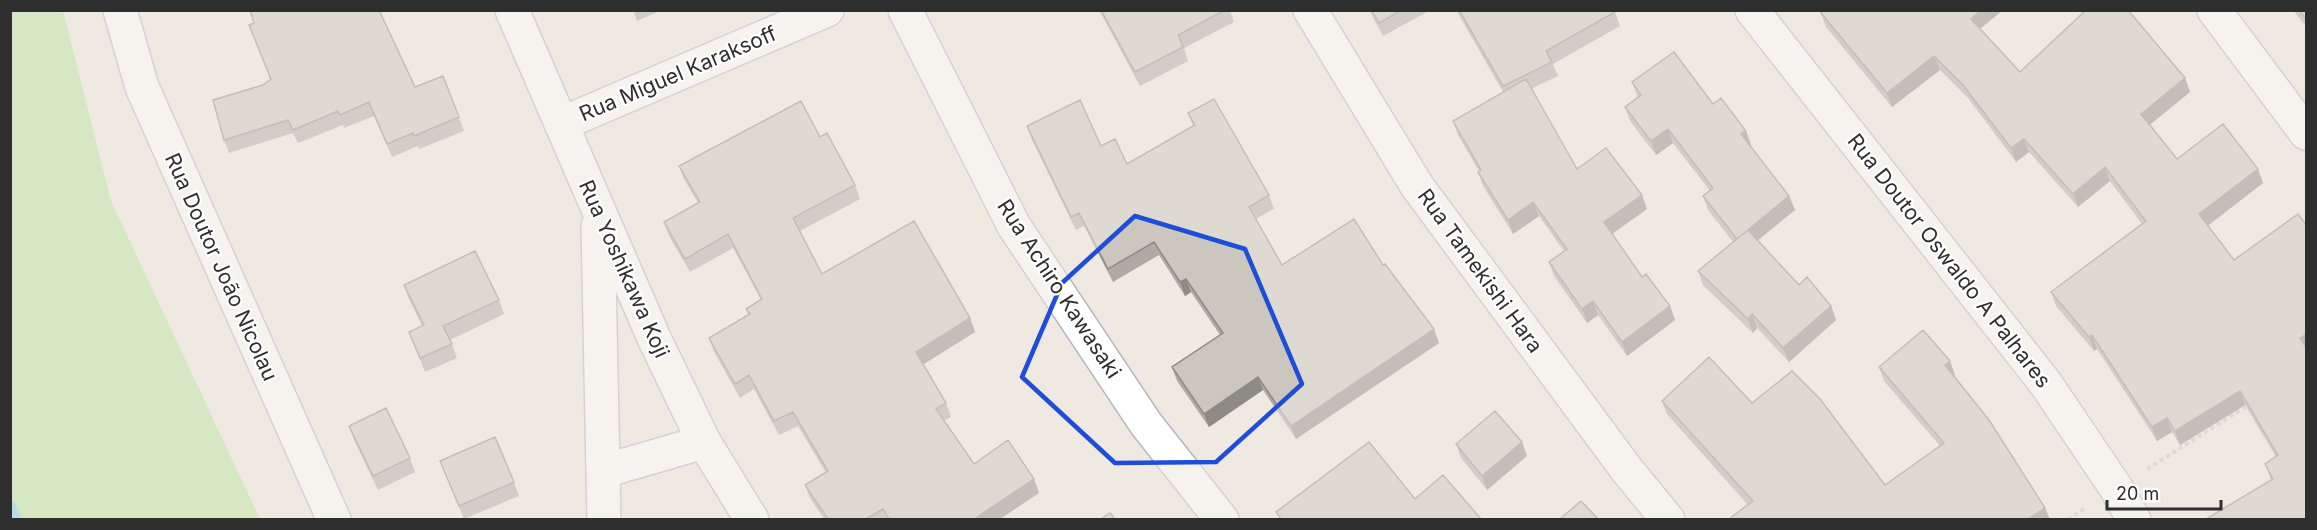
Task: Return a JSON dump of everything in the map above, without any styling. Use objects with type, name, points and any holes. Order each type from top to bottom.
[{"type":"street","name":"Rua Doutor João Nicolau","points":[[120,10],[142,87],[333,519]]},
{"type":"street","name":"Rua Yoshikawa Koji","points":[[512,10],[654,338],[704,442],[752,519]]},
{"type":"street","name":"Rua Miguel Karaksoff","points":[[561,124],[827,10]]},
{"type":"street","name":"Rua Achiro Kawasaki","points":[[905,10],[1014,226],[1146,424],[1222,519]]},
{"type":"street","name":"Rua Tamekishi Hara","points":[[1310,10],[1417,186],[1627,470],[1668,519]]},
{"type":"street","name":"Rua Doutor Oswaldo A Palhares","points":[[1752,10],[2046,384],[2116,488],[2134,519]]},
{"type":"street","points":[[2214,10],[2307,133]]},
{"type":"street","points":[[598,212],[604,519]]},
{"type":"street","points":[[604,471],[704,442]]},
{"type":"path","points":[[2116,488],[2256,400]]},
{"type":"highlighted area","points":[[1135,216],[1245,249],[1302,384],[1216,462],[1115,463],[1022,377],[1062,283]]},
{"type":"green space","points":[[10,11],[63,11],[111,201],[260,519],[11,519]]},
{"type":"building","points":[[250,10],[379,10],[415,87],[443,76],[459,117],[414,136],[413,133],[387,144],[369,102],[340,115],[338,111],[293,130],[288,120],[224,140],[213,100],[263,85],[271,79],[249,25],[254,23]]},
{"type":"building","points":[[1101,10],[1225,10],[1178,35],[1183,47],[1135,72]]},
{"type":"building","points":[[1371,10],[1402,10],[1379,23]]},
{"type":"building","points":[[1459,10],[1614,10],[1615,12],[1546,51],[1552,62],[1503,86]]},
{"type":"building","points":[[1824,10],[1981,10],[1971,19],[2020,72],[2086,10],[2128,10],[2185,78],[2141,114],[2177,159],[2223,124],[2258,169],[2199,214],[2234,260],[2298,214],[2307,226],[2307,334],[2300,338],[2307,349],[2307,519],[2206,519],[2273,479],[2265,464],[2278,455],[2240,391],[2175,431],[2167,418],[2152,427],[2092,335],[2089,337],[2051,292],[2146,221],[2105,167],[2073,194],[2024,139],[2011,148],[1963,85],[1934,56],[1887,93],[1821,13]]},
{"type":"building","points":[[2299,10],[2307,10],[2307,20]]},
{"type":"building","points":[[1674,52],[1713,104],[1721,98],[1746,131],[1741,134],[1789,196],[1737,239],[1703,196],[1713,188],[1668,129],[1651,141],[1625,107],[1641,95],[1632,82]]},
{"type":"building","points":[[1526,79],[1577,169],[1606,148],[1642,195],[1604,222],[1642,277],[1646,274],[1670,306],[1622,342],[1593,301],[1582,309],[1549,262],[1567,249],[1533,202],[1508,220],[1478,172],[1481,170],[1453,121]]},
{"type":"building","points":[[1214,99],[1269,195],[1249,207],[1282,265],[1354,219],[1383,265],[1385,264],[1434,329],[1291,426],[1258,377],[1204,414],[1172,367],[1223,333],[1186,279],[1180,282],[1154,242],[1108,269],[1079,213],[1071,217],[1027,126],[1080,100],[1101,146],[1115,139],[1127,164],[1195,125],[1188,113]]},
{"type":"building","points":[[801,101],[820,137],[827,133],[855,185],[793,218],[822,274],[914,221],[970,318],[916,352],[946,403],[936,409],[974,464],[1008,440],[1034,479],[974,519],[889,519],[883,509],[866,519],[828,519],[805,485],[828,471],[793,412],[774,421],[749,375],[735,384],[709,338],[750,314],[746,309],[762,299],[728,234],[685,259],[664,222],[700,202],[679,166]]},
{"type":"building","points":[[1748,230],[1799,285],[1807,277],[1831,306],[1783,348],[1752,314],[1748,319],[1698,271]]},
{"type":"building","points":[[475,251],[499,300],[443,326],[452,344],[420,358],[409,332],[424,325],[404,285]]},
{"type":"building","points":[[1923,330],[1950,361],[1945,365],[1989,420],[2045,508],[2028,519],[1731,519],[1753,501],[1662,401],[1709,357],[1752,403],[1792,371],[1820,399],[1885,485],[1944,443],[1879,367]]},
{"type":"building","points":[[386,408],[410,458],[373,476],[349,426]]},
{"type":"building","points":[[1495,411],[1522,442],[1482,476],[1456,444]]},
{"type":"building","points":[[495,437],[514,482],[459,506],[440,461]]},
{"type":"building","points":[[1369,442],[1415,499],[1443,475],[1481,519],[1281,519],[1276,512]]},
{"type":"building","points":[[1581,501],[1598,519],[1560,519]]},
{"type":"building","points":[[1110,513],[1115,519],[1101,519]]},
{"type":"waterway","points":[[10,506],[16,520]]}]
